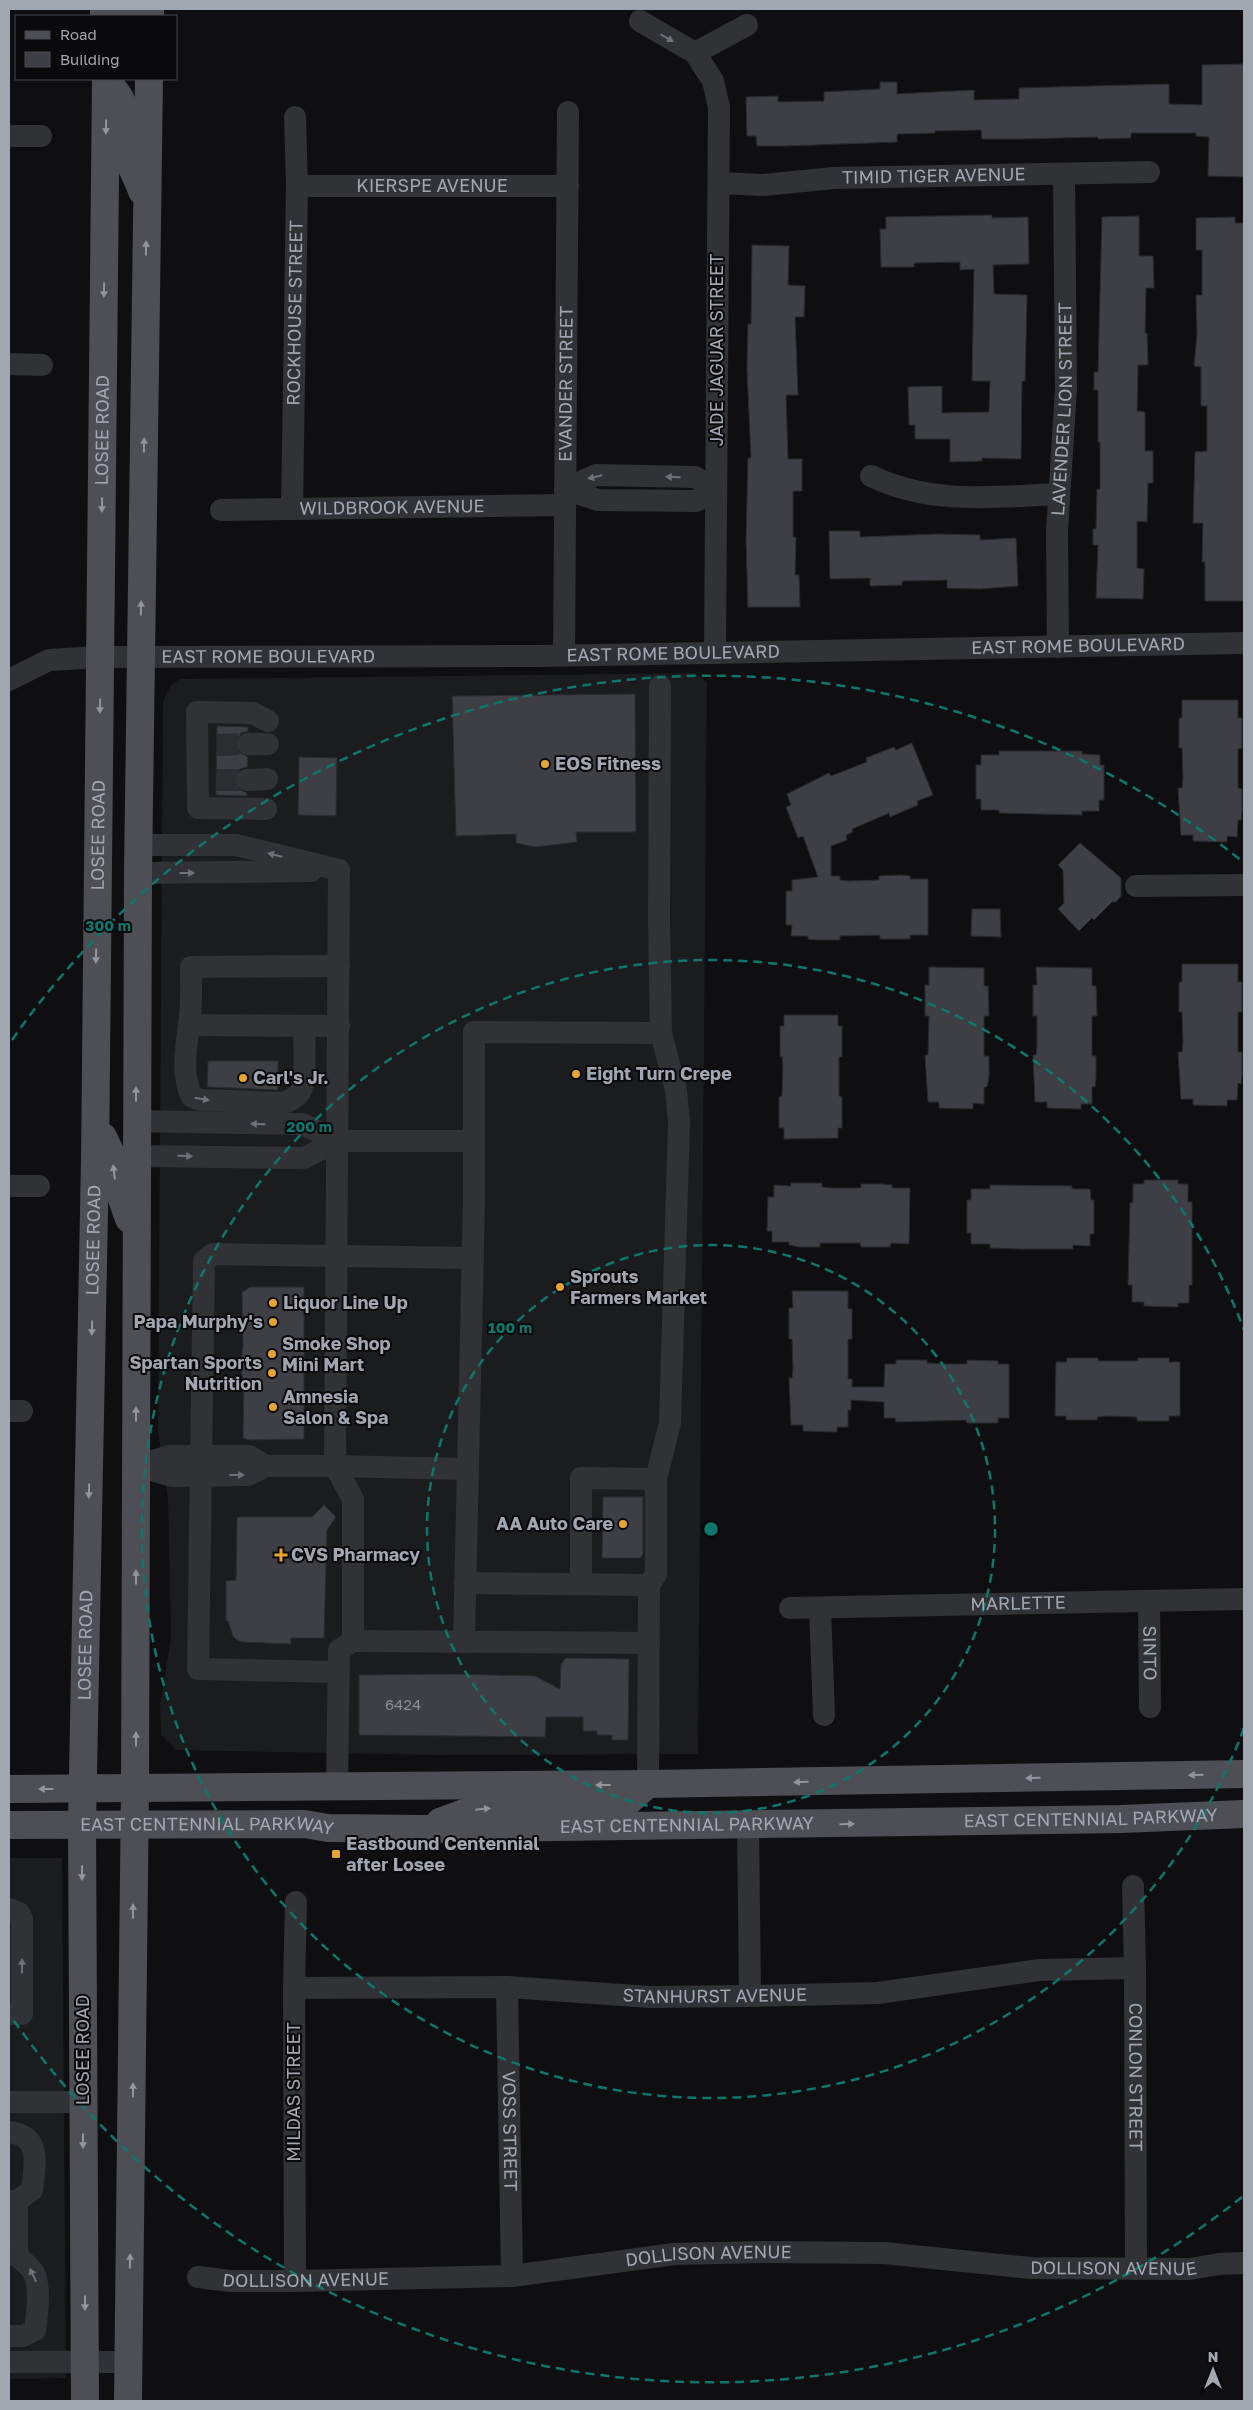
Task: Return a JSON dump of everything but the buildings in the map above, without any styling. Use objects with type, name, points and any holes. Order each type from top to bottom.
[{"type":"main road","points":[[106,80],[121,96],[124,106],[127,154],[147,201]]},
{"type":"main road","name":"LOSEE ROAD","points":[[85,2401],[82,1824],[95,1121],[106,80]]},
{"type":"main road","points":[[128,2401],[133,2092],[133,1824],[135,1788],[137,1466],[135,1235],[138,873],[149,80]]},
{"type":"main road","points":[[95,1024],[110,1087],[111,1116],[136,1156]]},
{"type":"main road","points":[[95,1121],[112,1156],[114,1179],[135,1235]]},
{"type":"main road","name":"EAST CENTENNIAL PARKWAY","points":[[9,1789],[648,1784],[1244,1774]]},
{"type":"main road","points":[[420,1830],[478,1808],[624,1805],[648,1784]]},
{"type":"main road","name":"EAST CENTENNIAL PARKWAY","points":[[9,1825],[304,1824],[328,1828],[420,1830],[1121,1819],[1244,1814]]},
{"type":"street","points":[[640,21],[695,54],[747,25]]},
{"type":"street","name":"JADE JAGUAR STREET","points":[[695,54],[714,81],[719,107],[715,652]]},
{"type":"street","name":"EVANDER STREET","points":[[564,655],[563,580],[568,112]]},
{"type":"street","name":"ROCKHOUSE STREET","points":[[292,509],[297,186],[295,117]]},
{"type":"street","points":[[9,136],[41,136]]},
{"type":"street","name":"TIMID TIGER AVENUE","points":[[719,183],[763,185],[834,178],[1150,172]]},
{"type":"street","name":"LAVENDER LION STREET","points":[[1058,646],[1058,494],[1066,388],[1064,174]]},
{"type":"street","name":"KIERSPE AVENUE","points":[[297,186],[568,186]]},
{"type":"street","points":[[9,364],[42,364]]},
{"type":"street","name":"WILDBROOK AVENUE","points":[[565,497],[596,475],[695,478],[716,491]]},
{"type":"street","points":[[627,476],[627,500]]},
{"type":"street","points":[[871,476],[894,488],[931,496],[975,497],[1058,494]]},
{"type":"street","name":"WILDBROOK AVENUE","points":[[221,510],[292,509],[565,497],[598,500],[696,501],[716,491]]},
{"type":"street","name":"EAST ROME BOULEVARD","points":[[9,680],[49,660],[100,657],[364,658],[1244,643]]},
{"type":"street","points":[[648,1784],[649,1585],[656,1574],[656,1479],[670,1423],[679,1122],[676,1090],[661,1033],[658,921],[660,686]]},
{"type":"street","points":[[266,809],[198,808],[207,780],[207,745],[196,712],[254,713],[268,721]]},
{"type":"street","points":[[139,845],[236,845],[339,870]]},
{"type":"street","points":[[138,873],[339,870]]},
{"type":"street","points":[[339,870],[335,1466],[353,1499],[353,1642]]},
{"type":"street","points":[[1136,886],[1244,885]]},
{"type":"street","points":[[304,1026],[301,1091],[293,1100],[284,1103],[201,1100],[192,1097],[188,1088],[185,1044],[189,1025],[191,967],[339,966]]},
{"type":"street","points":[[189,1025],[338,1026]]},
{"type":"street","points":[[464,1642],[473,1258],[474,1032],[661,1033]]},
{"type":"street","points":[[136,1121],[302,1124],[338,1141],[474,1141]]},
{"type":"street","points":[[136,1156],[304,1158],[338,1141]]},
{"type":"street","points":[[9,1186],[39,1186]]},
{"type":"street","points":[[338,1672],[198,1669],[204,1261],[213,1254],[473,1258]]},
{"type":"street","points":[[137,1466],[172,1476],[202,1465],[249,1456],[266,1466],[467,1469]]},
{"type":"street","points":[[581,1584],[581,1478],[656,1479]]},
{"type":"street","points":[[466,1583],[649,1585]]},
{"type":"street","name":"MARLETTE","points":[[790,1608],[1244,1599]]},
{"type":"street","name":"SINTO","points":[[1149,1601],[1150,1707]]},
{"type":"street","points":[[820,1608],[824,1715]]},
{"type":"street","points":[[337,1786],[339,1650],[353,1642],[649,1643]]},
{"type":"street","points":[[748,1825],[750,1996]]},
{"type":"street","name":"CONLON STREET","points":[[1133,1886],[1136,2269]]},
{"type":"street","name":"MILDAS STREET","points":[[295,2281],[294,1988],[296,1902]]},
{"type":"street","points":[[9,1909],[19,1913],[22,1919],[15,2014]]},
{"type":"street","name":"STANHURST AVENUE","points":[[294,1988],[507,1987],[650,1997],[878,1993],[1039,1970],[1135,1968]]},
{"type":"street","name":"VOSS STREET","points":[[507,1987],[512,2276]]},
{"type":"street","points":[[9,2102],[83,2102]]},
{"type":"street","points":[[9,2132],[21,2134],[30,2139],[33,2144],[34,2172],[32,2190],[13,2201],[13,2255],[34,2273],[37,2286],[35,2330],[23,2336],[9,2336]]},
{"type":"street","name":"DOLLISON AVENUE","points":[[198,2277],[230,2280],[295,2281],[512,2276],[674,2254],[765,2252],[884,2253],[1030,2268],[1190,2269],[1219,2264],[1244,2263]]},
{"type":"street","points":[[9,2362],[128,2362]]},
{"type":"shaded area","points":[[695,673],[707,682],[698,1754],[433,1755],[176,1750],[161,1735],[160,1705],[171,1638],[168,1498],[158,1431],[163,702],[171,685],[180,679]]},
{"type":"shaded area","points":[[9,1858],[62,1858],[66,2378],[9,2379]]},
{"type":"tunnel","points":[[217,745],[248,744]]},
{"type":"tunnel","points":[[217,780],[247,780]]},
{"type":"place","name":"EOS Fitness","points":[[545,764]]},
{"type":"place","name":"Eight Turn Crepe","points":[[576,1074]]},
{"type":"place","name":"Carl's Jr.","points":[[243,1078]]},
{"type":"place","name":"Sprouts Farmers Market","points":[[560,1287]]},
{"type":"place","name":"Liquor Line Up","points":[[273,1303]]},
{"type":"place","name":"Papa Murphy's","points":[[273,1322]]},
{"type":"place","name":"Smoke Shop Mini Mart","points":[[272,1354]]},
{"type":"place","name":"Spartan Sports Nutrition","points":[[272,1373]]},
{"type":"place","name":"Amnesia Salon & Spa","points":[[273,1407]]},
{"type":"place","name":"AA Auto Care","points":[[623,1524]]},
{"type":"place","name":"CVS Pharmacy","points":[[281,1555]]},
{"type":"place","name":"Eastbound Centennial after Losee","points":[[336,1854]]}]
